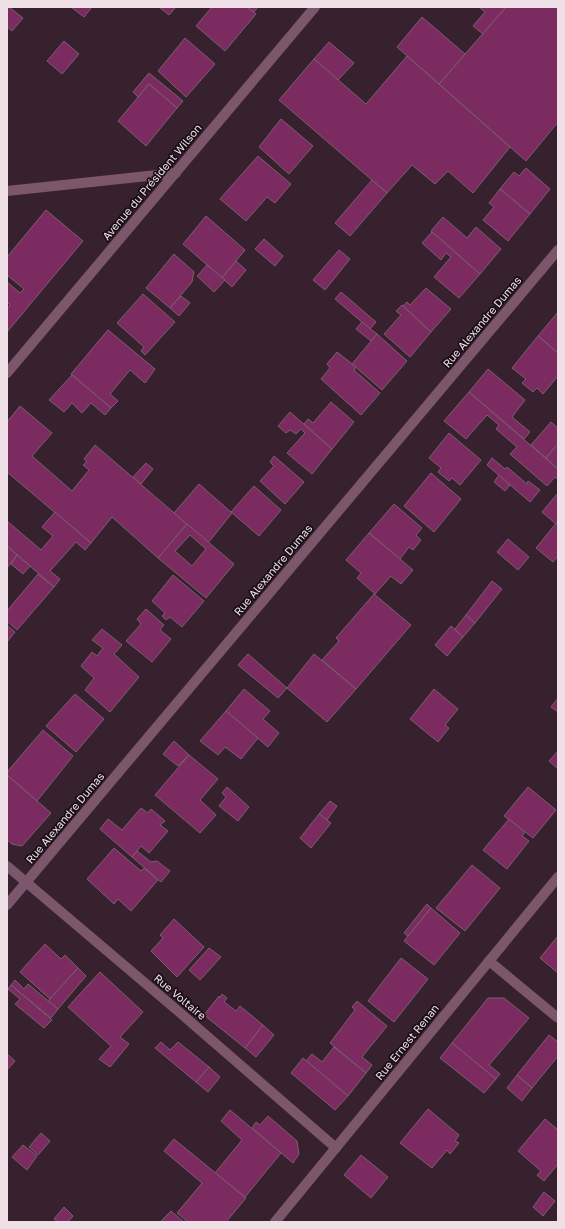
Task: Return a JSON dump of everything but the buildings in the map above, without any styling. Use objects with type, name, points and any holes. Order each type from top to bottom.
[{"type":"street","name":"Avenue du Président Wilson","points":[[7,373],[316,7]]},
{"type":"street","points":[[7,190],[176,173]]},
{"type":"street","name":"Rue Alexandre Dumas","points":[[7,905],[558,250]]},
{"type":"street","name":"Rue Voltaire","points":[[7,866],[336,1148]]},
{"type":"street","name":"Rue Ernest Renan","points":[[275,1222],[558,877]]},
{"type":"street","points":[[489,961],[558,1018]]}]
